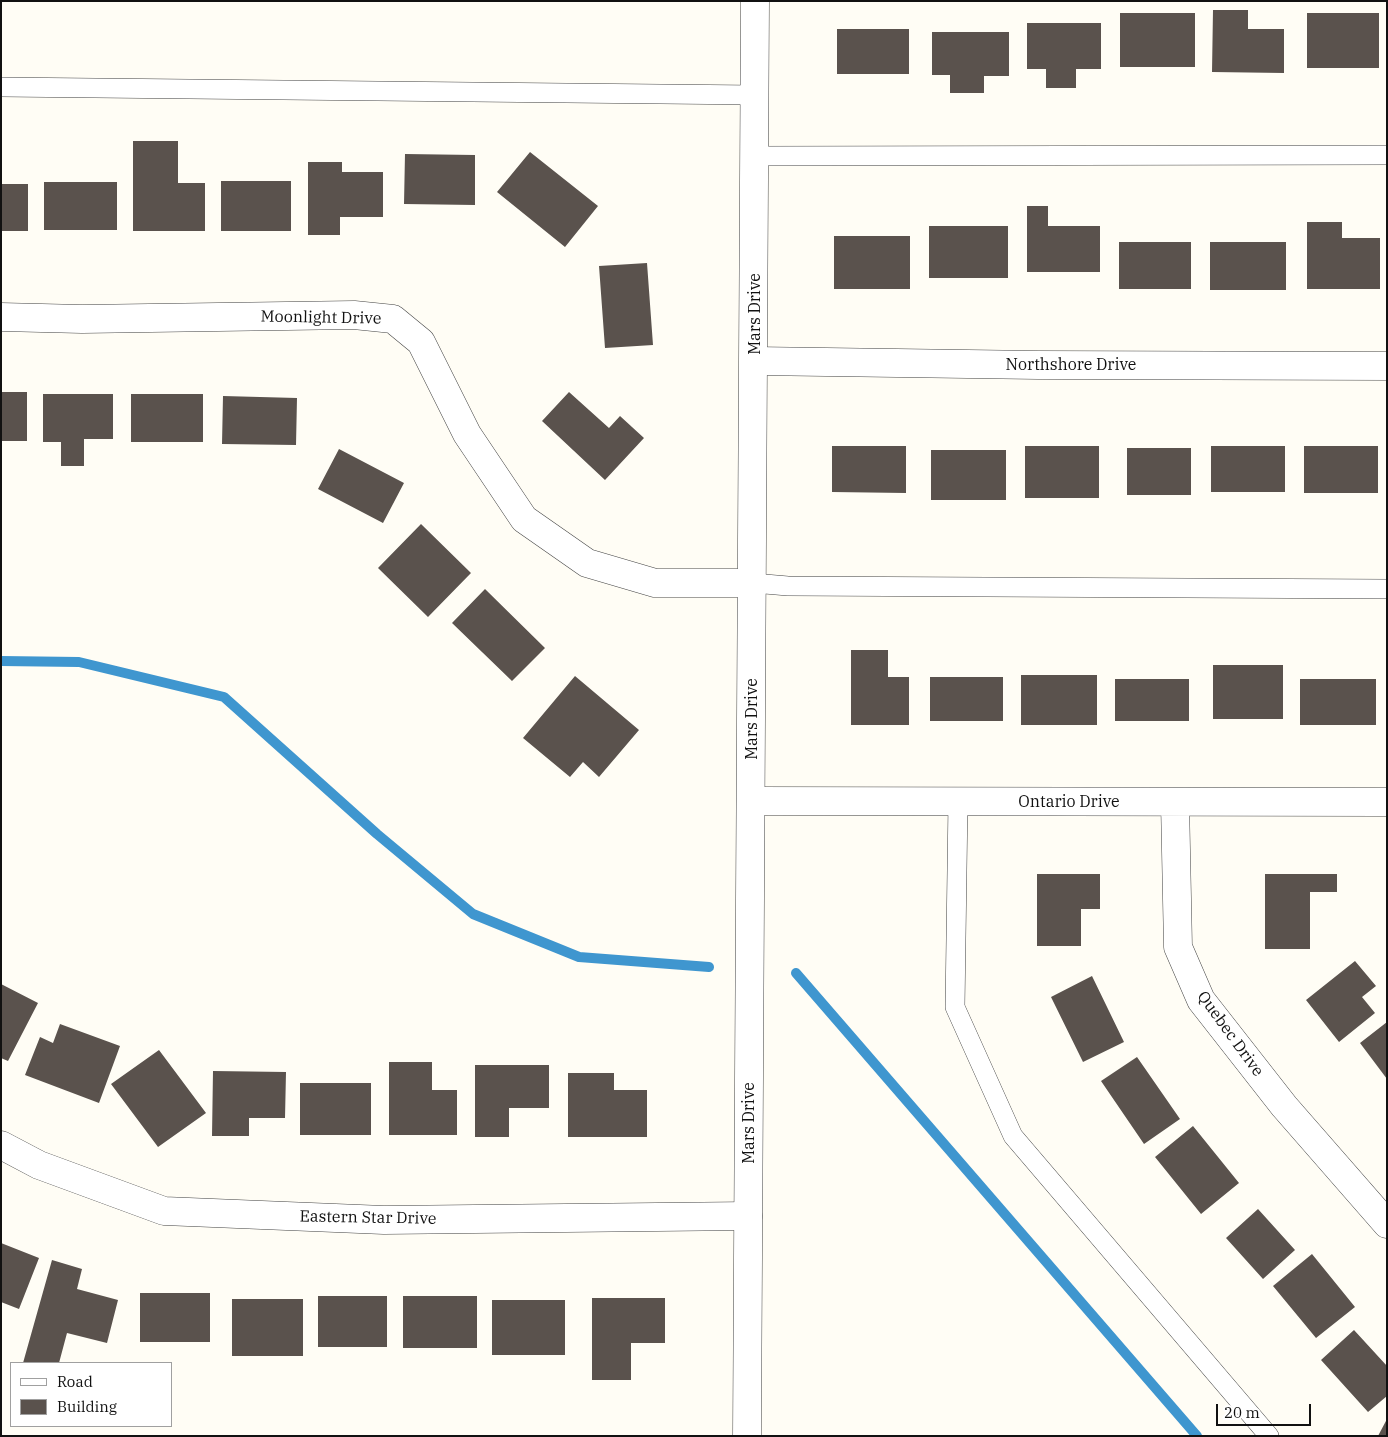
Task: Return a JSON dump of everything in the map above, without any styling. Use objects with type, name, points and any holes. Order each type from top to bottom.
[{"type":"street","name":"Mars Drive","points":[[747,1436],[755,361],[755,1]]},
{"type":"street","name":"Moonlight Drive","points":[[1,317],[82,319],[354,315],[393,319],[421,342],[466,434],[524,520],[587,563],[656,583],[753,583]]},
{"type":"street","name":"Northshore Drive","points":[[755,361],[1038,365],[1387,366]]},
{"type":"street","name":"Ontario Drive","points":[[752,801],[1387,802]]},
{"type":"street","name":"Quebec Drive","points":[[1175,802],[1178,947],[1201,1000],[1284,1106],[1387,1224]]},
{"type":"street","name":"Eastern Star Drive","points":[[1,1145],[39,1166],[164,1211],[384,1220],[748,1216]]},
{"type":"lane","points":[[1,87],[755,95]]},
{"type":"lane","points":[[755,156],[1387,155]]},
{"type":"lane","points":[[753,583],[798,586],[1387,589]]},
{"type":"lane","points":[[958,802],[955,1007],[1013,1136],[1269,1436]]},
{"type":"building","points":[[1213,10],[1248,10],[1248,29],[1284,29],[1284,73],[1212,72]]},
{"type":"building","points":[[1120,13],[1195,13],[1195,67],[1120,67]]},
{"type":"building","points":[[1307,13],[1379,13],[1379,68],[1307,68]]},
{"type":"building","points":[[1027,23],[1101,23],[1101,69],[1076,69],[1076,88],[1046,88],[1046,69],[1027,69]]},
{"type":"building","points":[[837,29],[909,29],[909,74],[837,74]]},
{"type":"building","points":[[932,32],[1009,32],[1009,76],[984,76],[984,93],[950,93],[950,75],[932,75]]},
{"type":"building","points":[[133,141],[178,141],[178,183],[205,183],[205,231],[133,231]]},
{"type":"building","points":[[530,152],[598,206],[565,247],[497,192]]},
{"type":"building","points":[[405,154],[475,155],[475,205],[404,204]]},
{"type":"building","points":[[308,162],[342,162],[342,172],[383,172],[383,217],[340,217],[340,235],[308,235]]},
{"type":"building","points":[[221,181],[291,181],[291,231],[221,231]]},
{"type":"building","points":[[44,182],[117,182],[117,230],[44,230]]},
{"type":"building","points":[[1,184],[28,184],[28,231],[1,231]]},
{"type":"building","points":[[1027,206],[1048,206],[1048,226],[1100,226],[1100,272],[1027,272]]},
{"type":"building","points":[[1307,222],[1342,222],[1342,238],[1380,238],[1380,289],[1307,289]]},
{"type":"building","points":[[929,226],[1008,226],[1008,278],[929,278]]},
{"type":"building","points":[[834,236],[910,236],[910,289],[834,289]]},
{"type":"building","points":[[1119,242],[1191,242],[1191,289],[1119,289]]},
{"type":"building","points":[[1210,242],[1286,242],[1286,290],[1210,290]]},
{"type":"building","points":[[647,263],[653,345],[605,348],[599,266]]},
{"type":"building","points":[[1,392],[27,392],[27,441],[1,441]]},
{"type":"building","points":[[569,392],[609,428],[620,416],[644,438],[605,480],[542,421]]},
{"type":"building","points":[[43,394],[113,394],[113,439],[84,439],[84,466],[61,466],[61,442],[43,442]]},
{"type":"building","points":[[131,394],[203,394],[203,442],[131,442]]},
{"type":"building","points":[[223,396],[297,398],[296,445],[222,444]]},
{"type":"building","points":[[832,446],[906,446],[906,493],[832,492]]},
{"type":"building","points":[[1025,446],[1099,446],[1099,498],[1025,498]]},
{"type":"building","points":[[1211,446],[1285,446],[1285,492],[1211,492]]},
{"type":"building","points":[[1304,446],[1378,446],[1378,493],[1304,493]]},
{"type":"building","points":[[1127,448],[1191,448],[1191,495],[1127,495]]},
{"type":"building","points":[[339,449],[404,483],[383,523],[318,489]]},
{"type":"building","points":[[931,450],[1006,450],[1006,500],[931,500]]},
{"type":"building","points":[[421,524],[471,573],[428,617],[378,568]]},
{"type":"building","points":[[485,589],[545,648],[512,681],[452,623]]},
{"type":"building","points":[[851,650],[888,650],[888,677],[909,677],[909,725],[851,725]]},
{"type":"building","points":[[1213,665],[1283,665],[1283,719],[1213,719]]},
{"type":"building","points":[[1021,675],[1097,675],[1097,725],[1021,725]]},
{"type":"building","points":[[575,676],[639,730],[599,777],[583,762],[570,777],[523,738]]},
{"type":"building","points":[[930,677],[1003,677],[1003,721],[930,721]]},
{"type":"building","points":[[1115,679],[1189,679],[1189,721],[1115,721]]},
{"type":"building","points":[[1300,679],[1376,679],[1376,725],[1300,725]]},
{"type":"building","points":[[1037,874],[1100,874],[1100,909],[1081,909],[1081,946],[1037,946]]},
{"type":"building","points":[[1265,874],[1337,874],[1337,892],[1310,892],[1310,949],[1265,949]]},
{"type":"building","points":[[1355,961],[1376,986],[1362,997],[1375,1013],[1339,1042],[1306,1000]]},
{"type":"building","points":[[1092,976],[1124,1042],[1083,1062],[1051,997]]},
{"type":"building","points":[[1,984],[38,1003],[8,1061],[1,1058]]},
{"type":"building","points":[[1387,1022],[1387,1079],[1360,1043]]},
{"type":"building","points":[[60,1024],[120,1046],[99,1103],[25,1075],[40,1037],[53,1043]]},
{"type":"building","points":[[159,1050],[206,1113],[158,1147],[111,1084]]},
{"type":"building","points":[[1137,1057],[1180,1119],[1144,1144],[1101,1081]]},
{"type":"building","points":[[389,1062],[432,1062],[432,1090],[457,1090],[457,1135],[389,1135]]},
{"type":"building","points":[[475,1065],[549,1065],[549,1108],[509,1108],[509,1137],[475,1137]]},
{"type":"building","points":[[213,1071],[286,1072],[285,1118],[249,1118],[249,1136],[212,1136]]},
{"type":"building","points":[[568,1073],[614,1073],[614,1090],[647,1090],[647,1137],[568,1137]]},
{"type":"building","points":[[300,1083],[371,1083],[371,1135],[300,1135]]},
{"type":"building","points":[[1193,1126],[1239,1183],[1201,1214],[1155,1157]]},
{"type":"building","points":[[1258,1209],[1295,1250],[1263,1279],[1226,1238]]},
{"type":"building","points":[[1,1243],[39,1258],[19,1309],[1,1302]]},
{"type":"building","points":[[1312,1254],[1355,1307],[1316,1338],[1273,1286]]},
{"type":"building","points":[[52,1260],[82,1269],[77,1289],[118,1300],[107,1343],[67,1333],[59,1362],[23,1362]]},
{"type":"building","points":[[140,1293],[210,1293],[210,1342],[140,1342]]},
{"type":"building","points":[[318,1296],[387,1296],[387,1347],[318,1347]]},
{"type":"building","points":[[403,1296],[477,1296],[477,1348],[403,1348]]},
{"type":"building","points":[[592,1298],[665,1298],[665,1343],[631,1343],[631,1380],[592,1380]]},
{"type":"building","points":[[232,1299],[303,1299],[303,1356],[232,1356]]},
{"type":"building","points":[[492,1300],[565,1300],[565,1355],[492,1355]]},
{"type":"building","points":[[1354,1330],[1387,1366],[1387,1396],[1368,1412],[1321,1360]]},
{"type":"building","points":[[1387,1419],[1387,1436],[1378,1436]]},
{"type":"waterway","points":[[1,661],[79,662],[224,697],[377,834],[473,914],[579,957],[709,967]]},
{"type":"waterway","points":[[796,973],[1197,1436]]}]
